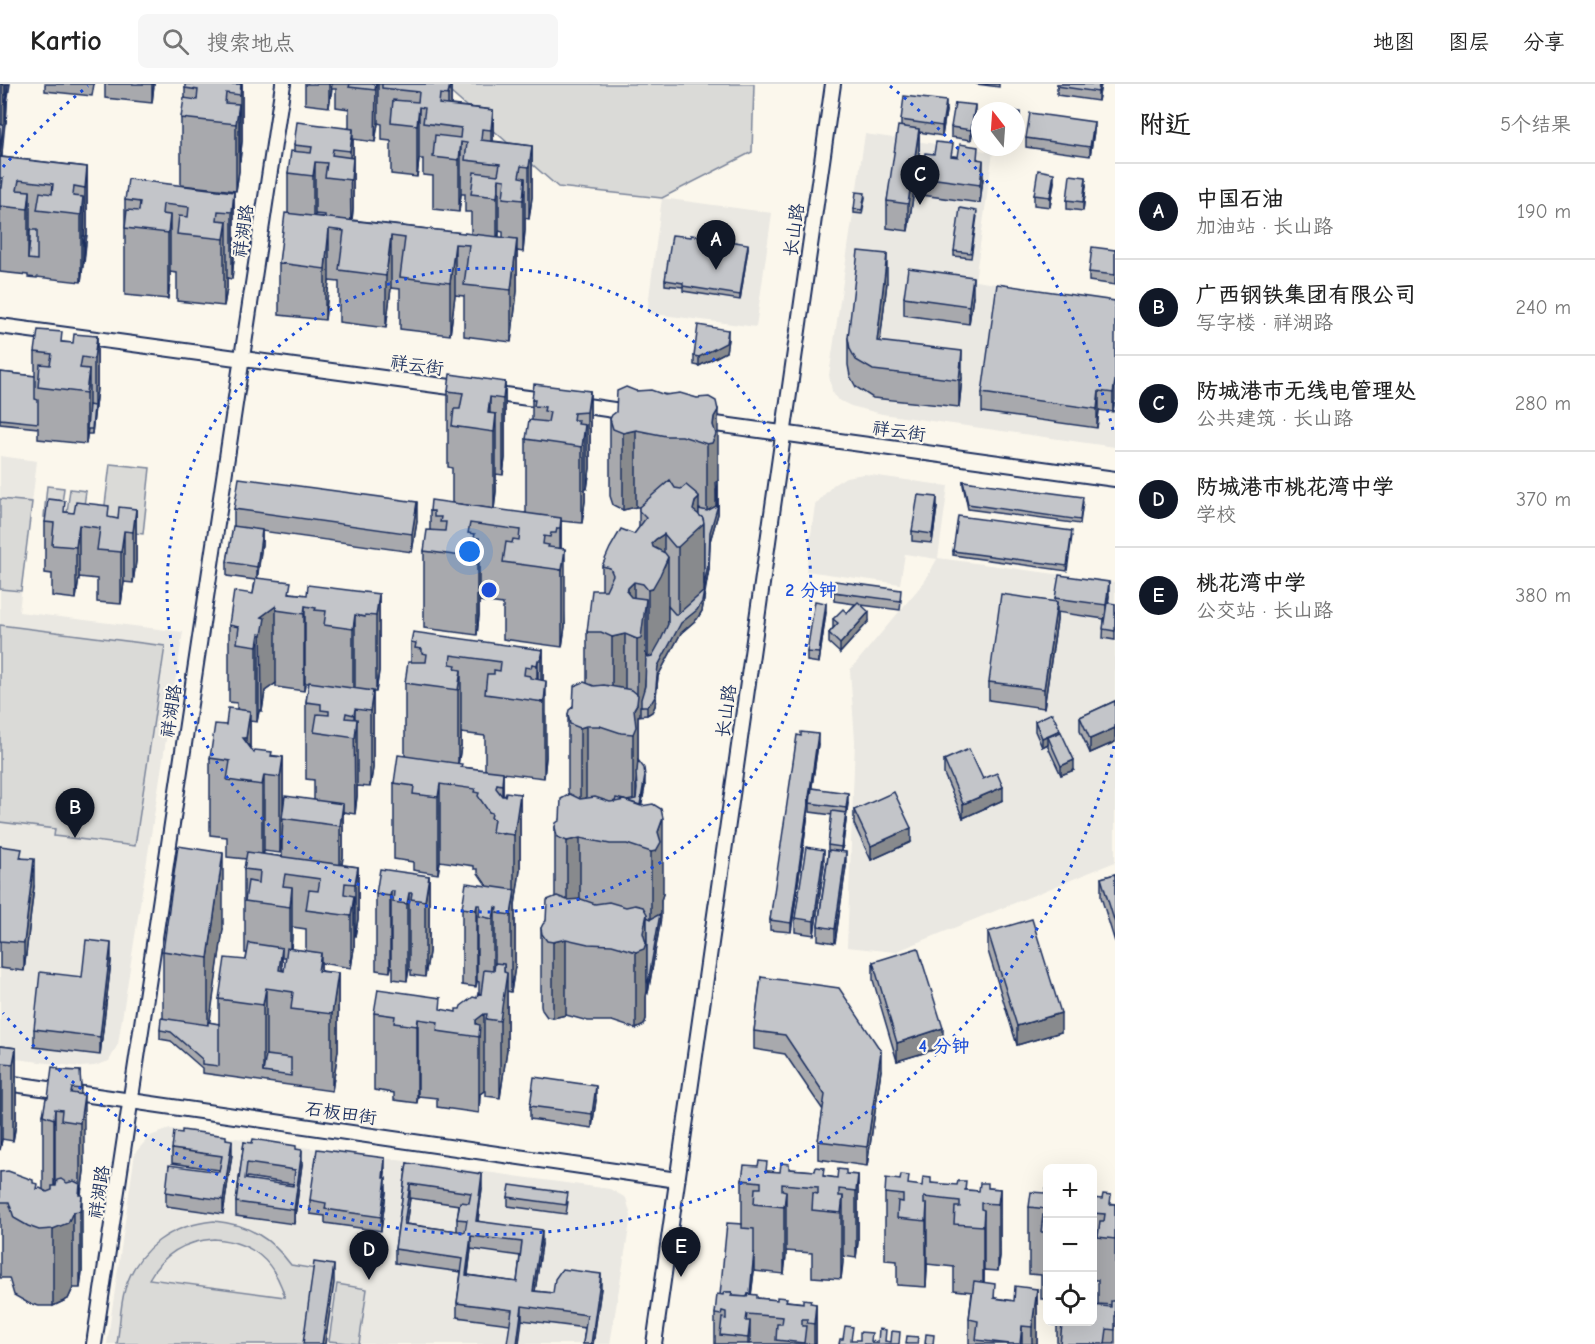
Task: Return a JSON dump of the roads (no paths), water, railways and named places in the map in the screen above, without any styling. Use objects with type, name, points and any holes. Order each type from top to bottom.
[{"type":"street","name":"祥湖路","points":[[94,1344],[283,84]]},
{"type":"street","name":"长山路","points":[[654,1344],[833,84]]},
{"type":"street","name":"祥云街","points":[[0,326],[650,415]]},
{"type":"street","name":"祥云街","points":[[683,420],[1115,479]]},
{"type":"street","name":"石板田街","points":[[0,1082],[677,1180]]},
{"type":"place","name":"防城港市无线电管理处","points":[[920,205]]},
{"type":"place","name":"中国石油","points":[[716,270]]},
{"type":"place","name":"广西钢铁集团有限公司","points":[[75,838]]},
{"type":"place","name":"桃花湾中学","points":[[681,1277]]},
{"type":"place","name":"防城港市桃花湾中学","points":[[369,1280]]}]
